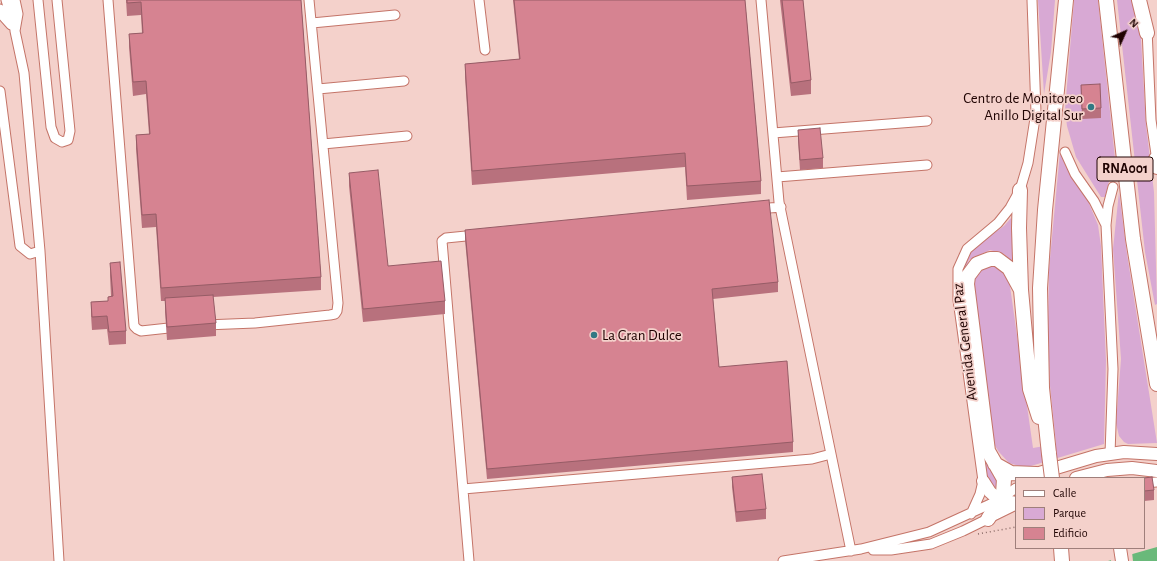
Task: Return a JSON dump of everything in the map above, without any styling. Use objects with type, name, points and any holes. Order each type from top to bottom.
[{"type":"highway","points":[[1052,477],[1042,388],[1040,288],[1045,218],[1066,0]]},
{"type":"highway","name":"RNA001","points":[[1106,0],[1133,239],[1157,384]]},
{"type":"highway","points":[[1139,0],[1147,33]]},
{"type":"highway","points":[[1020,190],[1018,228],[1021,290],[1030,389],[1048,449]]},
{"type":"highway","points":[[988,519],[999,500],[1004,486],[1004,479],[988,451],[967,284],[968,276],[977,264],[990,259],[997,259],[1009,268],[1021,290]]},
{"type":"highway","points":[[995,464],[1011,473],[1033,476]]},
{"type":"highway","points":[[1061,549],[1062,561]]},
{"type":"main road","points":[[1033,476],[1077,460],[1111,453],[1157,454]]},
{"type":"main road","points":[[1107,474],[1107,460],[1111,453]]},
{"type":"main road","points":[[1084,477],[1120,473],[1145,468],[1157,471]]},
{"type":"main road","points":[[983,481],[990,492],[999,500],[1015,504]]},
{"type":"main road","points":[[1120,549],[1122,561]]},
{"type":"street","points":[[6,0],[15,31],[24,73],[40,251],[59,561]]},
{"type":"street","points":[[15,0],[18,14],[15,31]]},
{"type":"street","points":[[38,0],[51,127],[55,138],[62,142],[68,140],[70,131],[57,0]]},
{"type":"street","points":[[108,0],[134,326],[142,331],[231,322],[255,323],[335,314],[338,304],[309,0]]},
{"type":"street","points":[[479,0],[485,50]]},
{"type":"street","points":[[761,0],[781,207],[851,551]]},
{"type":"street","name":"Avenida General Paz","points":[[971,514],[980,494],[983,481],[958,300],[958,269],[967,250],[1005,216],[1020,190],[1032,143],[1036,112],[1032,0]]},
{"type":"street","points":[[1145,0],[1151,120],[1157,162]]},
{"type":"street","points":[[0,9],[2,15],[15,31]]},
{"type":"street","points":[[312,23],[395,15]]},
{"type":"street","points":[[318,89],[404,81]]},
{"type":"street","points":[[0,91],[20,246],[30,254],[40,251]]},
{"type":"street","points":[[773,133],[927,121]]},
{"type":"street","points":[[323,144],[408,136]]},
{"type":"street","points":[[1065,152],[1075,174],[1094,201],[1106,225]]},
{"type":"street","points":[[777,177],[927,165]]},
{"type":"street","points":[[1111,453],[1113,369],[1106,225],[1108,206],[1113,187]]},
{"type":"street","points":[[749,210],[781,207]]},
{"type":"street","points":[[469,561],[442,242],[446,238],[486,234]]},
{"type":"street","points":[[463,489],[812,458],[831,454]]},
{"type":"street","points":[[1145,483],[1157,482]]},
{"type":"street","points":[[861,550],[929,532],[999,500],[1015,489]]},
{"type":"street","points":[[783,561],[851,551],[914,548],[931,544],[988,519],[1015,505]]},
{"type":"path","points":[[972,526],[977,534],[1015,527]]},
{"type":"green space","points":[[1038,0],[1055,0],[1051,52],[1044,94]]},
{"type":"green space","points":[[1074,0],[1098,0],[1115,158],[1105,197],[1101,197],[1076,157],[1067,126],[1065,110]]},
{"type":"green space","points":[[1117,0],[1134,0],[1141,39],[1146,125],[1154,192],[1157,304],[1155,305],[1145,252]]},
{"type":"green space","points":[[1060,152],[1067,168],[1086,196],[1098,225],[1101,246],[1106,361],[1104,444],[1031,466],[1019,466],[1009,463],[992,441],[973,300],[974,280],[979,270],[988,264],[996,266],[1004,271],[1009,279],[1033,448],[1056,444],[1050,386],[1048,332],[1049,269]]},
{"type":"green space","points":[[1119,192],[1127,254],[1157,443],[1128,444],[1119,436],[1116,423],[1121,359],[1113,249]]},
{"type":"green space","points":[[1011,218],[1014,263],[1004,254],[990,250],[969,260],[963,275],[999,487],[994,487],[988,479],[984,463],[962,273],[966,259],[975,246],[1004,226]]},
{"type":"shaded area","points":[[1157,547],[1157,561],[1108,561]]},
{"type":"pier","points":[[1132,552],[1133,561],[1111,561],[1111,558]]},
{"type":"building","points":[[127,0],[301,0],[321,277],[161,288],[156,214],[142,215],[136,135],[150,134],[146,81],[133,82],[129,34],[143,33],[141,2],[127,3]]},
{"type":"building","points":[[514,0],[745,0],[761,181],[687,186],[685,153],[472,171],[465,64],[520,59]]},
{"type":"building","points":[[782,0],[803,0],[811,80],[791,83]]},
{"type":"building","points":[[1100,84],[1101,108],[1082,109],[1081,85]]},
{"type":"building","points":[[820,128],[823,158],[800,160],[798,130]]},
{"type":"building","points":[[378,170],[388,266],[441,261],[445,301],[363,309],[349,173]]},
{"type":"building","name":"La Gran Dulce","points":[[769,200],[778,282],[712,289],[719,367],[787,361],[793,442],[487,469],[465,230]]},
{"type":"building","points":[[120,262],[126,331],[109,332],[107,316],[92,317],[91,302],[108,301],[108,297],[113,296],[110,263]]},
{"type":"building","points":[[213,295],[216,323],[167,327],[165,298]]},
{"type":"building","points":[[762,474],[766,509],[736,512],[732,477]]},
{"type":"building","points":[[1152,477],[1154,490],[1145,491],[1145,478]]},
{"type":"place","name":"Centro de Monitoreo Anillo Digital Sur","points":[[1091,107]]},
{"type":"place","name":"La Gran Dulce","points":[[594,335]]}]
